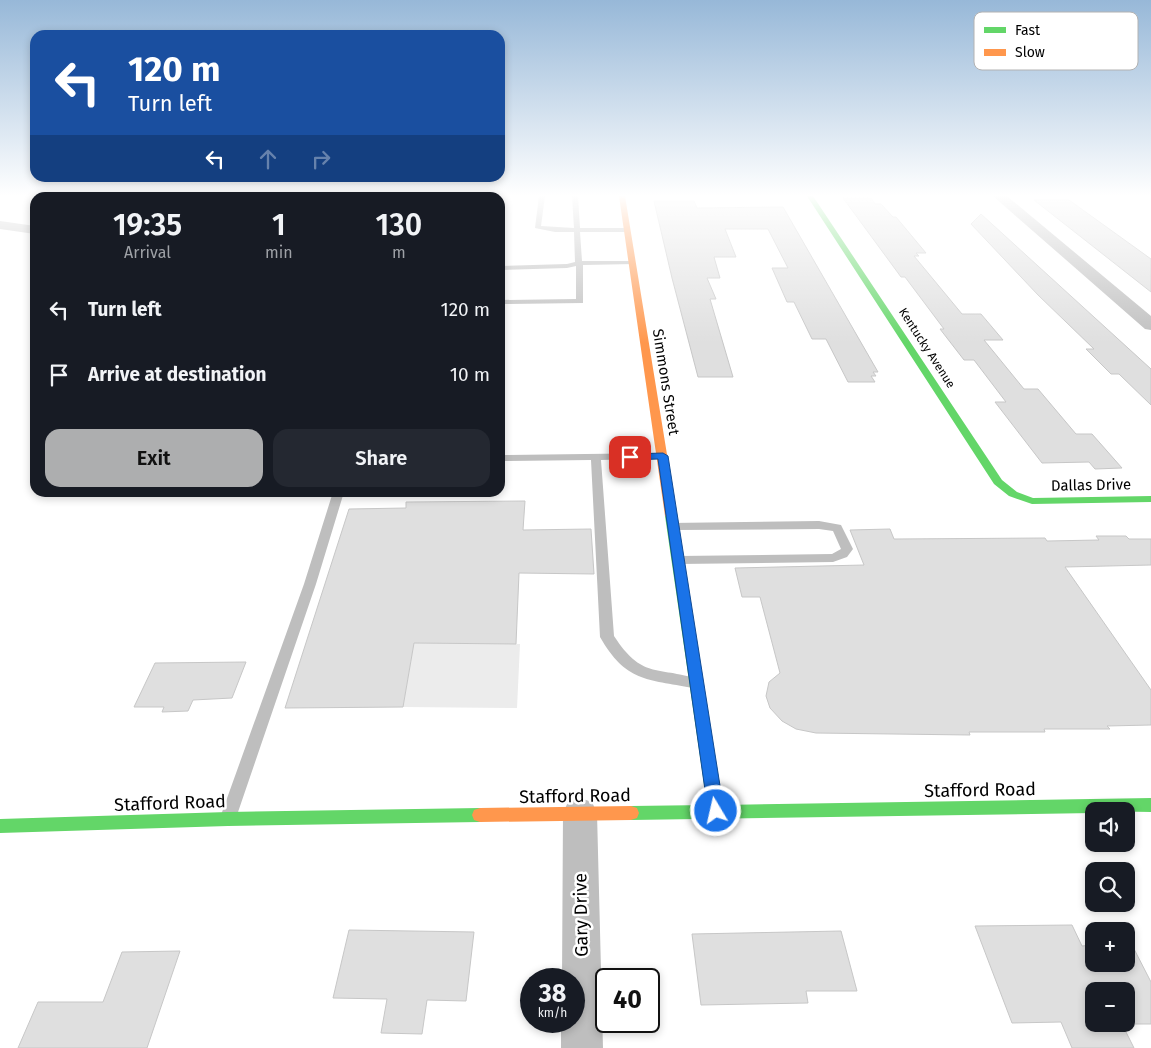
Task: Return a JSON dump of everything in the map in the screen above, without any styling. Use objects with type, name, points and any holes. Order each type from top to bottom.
[{"type":"street","name":"Simmons Street","points":[[629,245],[674,526],[716,811]]},
{"type":"street","name":"Kentucky Avenue","points":[[842,245],[998,482],[1013,494],[1032,501]]},
{"type":"street","points":[[1057,245],[1151,325]]},
{"type":"street","name":"Dallas Drive","points":[[1032,501],[1151,498]]},
{"type":"street","name":"Stafford Road","points":[[0,826],[228,819],[1151,805]]},
{"type":"street","name":"Gary Drive","points":[[580,813],[582,1048]]},
{"type":"lane","points":[[505,302],[580,301],[578,245]]},
{"type":"lane","points":[[505,268],[567,266],[579,263],[632,263]]},
{"type":"lane","points":[[505,458],[663,456]]},
{"type":"lane","points":[[596,457],[607,637],[620,657],[641,673],[697,684]]},
{"type":"lane","points":[[228,819],[310,584],[337,497]]},
{"type":"lane","points":[[674,526],[793,524],[828,526],[836,528],[847,549],[842,554],[833,558],[679,560]]},
{"type":"shaded area","points":[[414,643],[520,644],[517,708],[403,707]]},
{"type":"building","points":[[664,245],[731,245],[736,257],[714,257],[720,278],[707,278],[716,299],[710,299],[733,377],[698,377]]},
{"type":"building","points":[[776,245],[805,245],[878,372],[873,372],[876,376],[871,376],[875,382],[848,382],[826,339],[812,339],[794,302],[787,302],[772,268],[788,268]]},
{"type":"building","points":[[877,245],[919,245],[926,253],[916,253],[919,256],[914,256],[962,314],[981,314],[1003,340],[984,340],[1024,389],[1038,389],[1076,434],[1092,434],[1122,468],[1095,469],[1089,462],[1042,463],[995,402],[1006,402],[974,360],[964,360],[940,329],[944,329],[905,277],[901,277]]},
{"type":"building","points":[[991,245],[1015,245],[1151,369],[1151,405],[1119,374],[1111,374],[1086,349],[1094,349],[1038,295]]},
{"type":"building","points":[[1091,245],[1131,245],[1151,259],[1151,292]]},
{"type":"building","points":[[525,501],[523,530],[591,529],[594,574],[519,573],[516,644],[414,643],[403,707],[285,708],[349,509],[406,508],[406,502]]},
{"type":"building","points":[[890,529],[894,539],[1045,538],[1047,541],[1099,540],[1096,536],[1126,536],[1129,539],[1151,539],[1151,565],[1065,567],[1151,690],[1151,725],[1107,726],[1110,729],[1044,729],[1045,732],[969,732],[970,735],[816,733],[796,729],[782,721],[770,708],[766,696],[769,682],[780,673],[760,597],[742,597],[735,568],[864,565],[850,530]]},
{"type":"building","points":[[246,662],[232,698],[193,700],[188,711],[162,712],[164,707],[134,707],[155,663]]},
{"type":"building","points":[[1072,925],[1082,946],[1085,946],[1085,972],[1135,972],[1135,951],[1151,982],[1151,1024],[1135,1024],[1135,982],[1085,982],[1085,1032],[1126,1032],[1134,1048],[1072,1048],[1061,1022],[1012,1023],[975,926]]},
{"type":"building","points":[[349,930],[474,932],[466,1001],[427,1000],[422,1034],[381,1033],[387,999],[333,998]]},
{"type":"building","points":[[841,931],[857,991],[806,991],[808,1003],[701,1005],[692,934]]},
{"type":"building","points":[[180,951],[147,1048],[18,1048],[38,1002],[103,1002],[122,952]]},
{"type":"traffic: fast","points":[[842,245],[998,482],[1013,494],[1032,501],[1151,499]]},
{"type":"traffic: fast","points":[[671,516],[716,811]]},
{"type":"traffic: fast","points":[[631,813],[1151,805]]},
{"type":"traffic: fast","points":[[0,826],[228,819],[480,815]]},
{"type":"traffic: slow","points":[[629,245],[671,516]]},
{"type":"traffic: slow","points":[[480,815],[631,813]]},
{"type":"route","points":[[630,457],[663,456],[716,811]]}]
